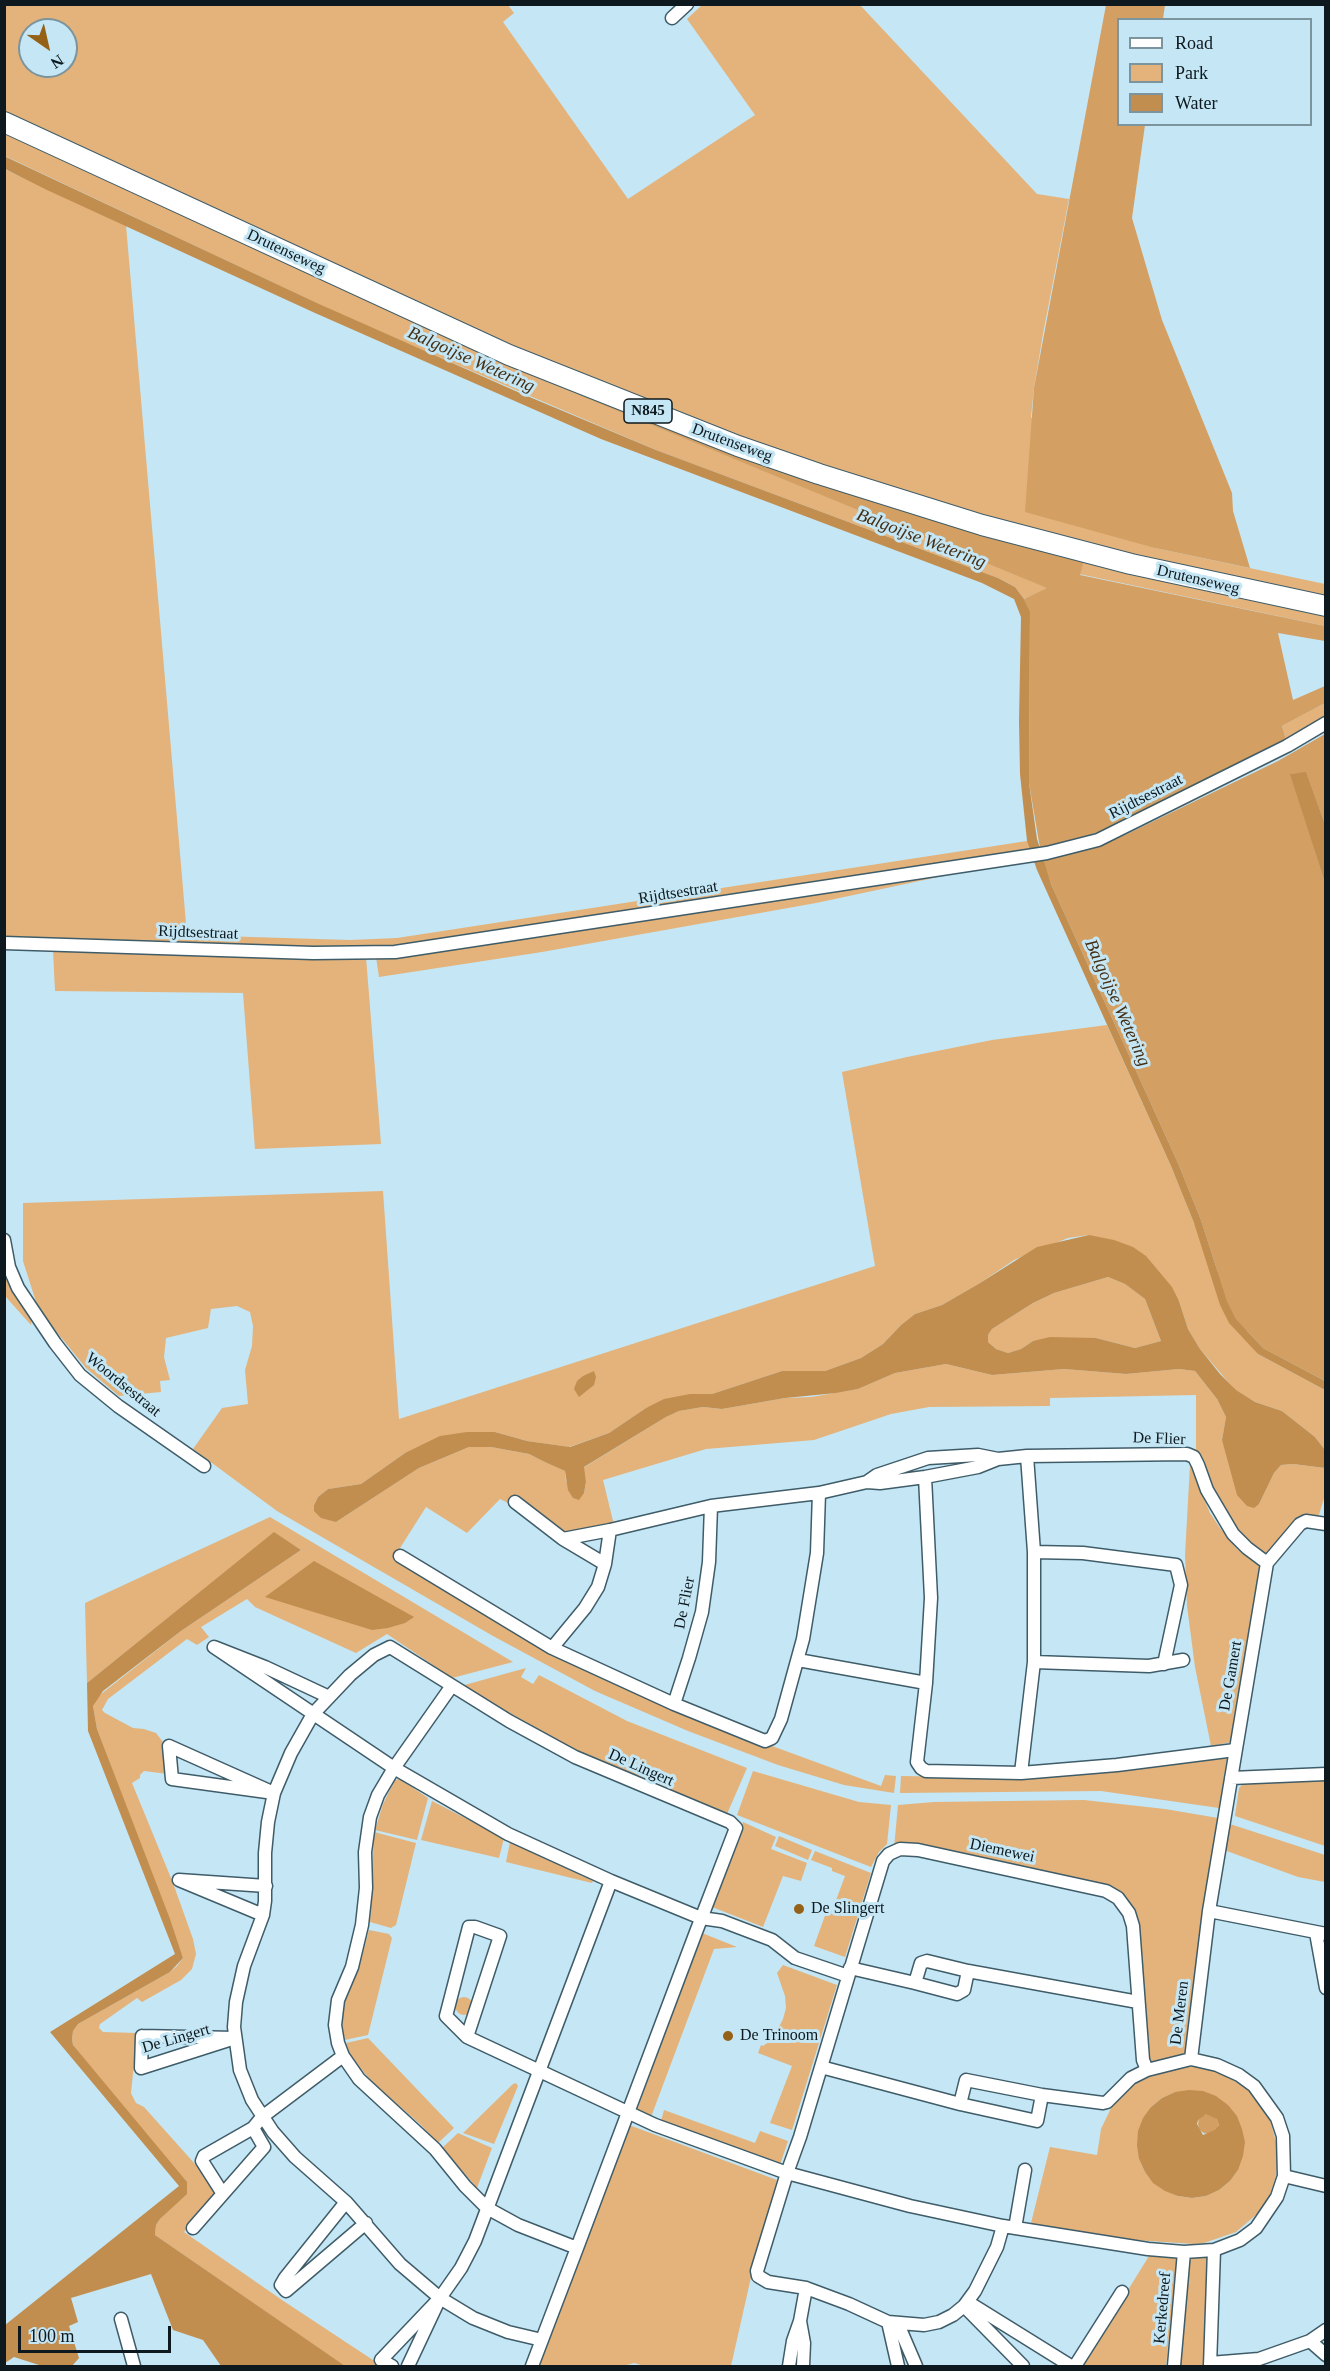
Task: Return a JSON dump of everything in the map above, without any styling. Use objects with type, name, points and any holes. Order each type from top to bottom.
[{"type":"main road","name":"Drutenseweg","points":[[4,122],[509,355],[738,446],[1003,531],[1142,567],[1326,606]]},
{"type":"street","points":[[672,18],[687,4]]},
{"type":"street","name":"Rijdtsestraat","points":[[4,943],[342,954],[395,952],[1043,854],[1079,847],[1098,840],[1287,746],[1326,723]]},
{"type":"street","name":"Woordsestraat","points":[[5,1247],[12,1273],[22,1295],[80,1375],[118,1406],[204,1466]]},
{"type":"street","name":"De Flier","points":[[563,1539],[711,1506],[819,1493],[867,1482],[880,1483],[925,1477],[978,1467],[998,1459],[1027,1456],[1187,1454],[1194,1457],[1207,1491],[1233,1534],[1267,1563]]},
{"type":"street","name":"De Flier","points":[[867,1482],[877,1475],[928,1458],[978,1455],[998,1459]]},
{"type":"street","points":[[1022,1773],[1034,1662],[1034,1552],[1027,1456]]},
{"type":"street","points":[[925,1477],[931,1598],[926,1683],[917,1762],[926,1771],[1022,1773],[1117,1765],[1235,1750]]},
{"type":"street","points":[[400,1556],[552,1647],[674,1704],[765,1741],[772,1738],[781,1719],[809,1610],[817,1553],[819,1493]]},
{"type":"street","points":[[514,1503],[563,1539],[605,1564]]},
{"type":"street","name":"De Flier","points":[[674,1704],[702,1612],[709,1562],[711,1506]]},
{"type":"street","points":[[1267,1563],[1300,1524],[1306,1521],[1326,1524]]},
{"type":"street","points":[[552,1647],[585,1608],[598,1587],[605,1564],[610,1530]]},
{"type":"street","points":[[1034,1552],[1083,1553],[1176,1565],[1181,1585],[1164,1664]]},
{"type":"street","name":"De Gamert","points":[[1231,1778],[1267,1563]]},
{"type":"street","points":[[327,1696],[265,1667],[214,1647],[394,1768],[508,1834],[611,1881],[701,1918],[722,1921],[772,1940],[795,1958],[849,1972],[915,1983],[957,1994],[964,1990],[968,1971]]},
{"type":"street","name":"De Lingert","points":[[532,2367],[736,1828],[730,1822],[575,1757],[451,1687],[390,1647],[366,1662],[327,1696],[313,1714],[291,1753],[274,1793],[266,1843],[263,1915],[244,1966],[236,2002],[235,2038],[240,2070],[252,2100],[262,2117],[295,2157],[346,2202],[400,2264],[440,2298],[482,2321],[508,2332],[542,2340]]},
{"type":"street","points":[[798,1660],[926,1683]]},
{"type":"street","points":[[1034,1662],[1149,1666],[1183,1660]]},
{"type":"street","points":[[451,1687],[394,1768],[378,1795],[368,1829],[365,1852],[366,1888],[362,1925],[352,1967],[338,2000],[335,2025],[338,2043],[343,2056],[359,2079],[428,2142],[487,2208],[518,2225],[577,2248]]},
{"type":"street","points":[[169,1746],[180,1750],[274,1793],[172,1779],[169,1746]]},
{"type":"street","points":[[1231,1778],[1326,1774]]},
{"type":"street","name":"De Meren","points":[[1214,2250],[1240,2240],[1256,2228],[1276,2197],[1284,2176],[1283,2136],[1277,2118],[1254,2086],[1239,2075],[1217,2065],[1191,2060],[1209,1911],[1231,1778]]},
{"type":"street","name":"Diemewei","points":[[1025,2170],[1009,2227],[966,2304],[953,2316],[939,2322],[924,2325],[893,2323],[806,2288],[762,2280],[757,2271],[881,1867],[889,1854],[900,1849],[918,1850],[1106,1891],[1118,1898],[1129,1912],[1133,1926],[1143,2060],[1147,2070]]},
{"type":"street","points":[[263,1915],[178,1880],[266,1886]]},
{"type":"street","points":[[392,2367],[381,2360],[440,2298],[461,2268],[475,2241],[611,1881]]},
{"type":"street","points":[[1209,1911],[1321,1933],[1326,1988]]},
{"type":"street","points":[[467,2037],[500,1936],[475,1927],[469,1927],[446,2016],[467,2037],[538,2072],[628,2113],[787,2173],[910,2206],[1009,2227],[1148,2248],[1185,2252],[1214,2250],[1210,2365],[1259,2359],[1310,2341],[1326,2330]]},
{"type":"street","points":[[915,1983],[921,1963],[927,1961],[968,1971],[1138,2002]]},
{"type":"street","name":"De Lingert","points":[[142,2036],[235,2038],[225,2041],[141,2068],[142,2036]]},
{"type":"street","points":[[223,2194],[202,2162],[204,2156],[253,2128],[262,2117],[343,2056]]},
{"type":"street","points":[[960,2104],[966,2079],[1042,2095],[1107,2102],[1131,2079],[1147,2070],[1191,2060]]},
{"type":"street","points":[[821,2067],[960,2104],[1038,2121],[1042,2095]]},
{"type":"street","points":[[193,2228],[264,2147],[253,2128]]},
{"type":"street","points":[[1284,2176],[1326,2186]]},
{"type":"street","points":[[346,2202],[280,2285],[286,2291],[366,2223]]},
{"type":"street","name":"Kerkedreef","points":[[1174,2367],[1185,2252]]},
{"type":"street","points":[[789,2367],[806,2288]]},
{"type":"street","points":[[966,2304],[1073,2367],[1122,2292]]},
{"type":"street","points":[[408,2367],[440,2298]]},
{"type":"street","points":[[966,2304],[1023,2367]]},
{"type":"street","points":[[121,2319],[134,2367]]},
{"type":"street","points":[[800,2321],[804,2343],[803,2367]]},
{"type":"street","points":[[893,2323],[898,2367]]},
{"type":"street","points":[[893,2323],[916,2367]]},
{"type":"street","points":[[1310,2341],[1326,2355]]},
{"type":"green space","points":[[4,5],[508,5],[514,13],[503,22],[628,199],[755,115],[687,19],[702,5],[860,5],[1037,194],[1069,199],[1043,334],[1031,417],[1155,548],[1325,584],[1325,600],[1062,540],[765,447],[506,344],[5,113]]},
{"type":"green space","points":[[4,128],[580,390],[580,395],[1048,588],[1024,599],[1015,587],[998,578],[656,450],[348,318],[5,156]]},
{"type":"green space","points":[[4,169],[126,225],[187,935],[350,940],[397,938],[1027,841],[1031,850],[370,949],[6,939]]},
{"type":"green space","points":[[1084,560],[1181,585],[1325,613],[1325,626],[1079,574]]},
{"type":"green space","points":[[1325,703],[1325,720],[1287,743],[1282,726]]},
{"type":"green space","points":[[971,870],[816,903],[542,952],[379,977],[376,957]]},
{"type":"green space","points":[[53,950],[366,957],[381,1144],[255,1149],[243,993],[55,991]]},
{"type":"green space","points":[[1107,1025],[1171,1166],[1194,1223],[1258,1354],[1325,1390],[1325,1450],[1315,1437],[1282,1411],[1255,1402],[1235,1390],[1200,1349],[1188,1329],[1179,1301],[1089,1235],[1068,1238],[1014,1260],[942,1305],[915,1314],[883,1344],[861,1358],[825,1371],[782,1371],[712,1394],[690,1395],[646,1408],[609,1433],[569,1447],[527,1441],[495,1432],[405,1453],[361,1484],[328,1489],[318,1497],[314,1505],[336,1522],[419,1468],[469,1447],[491,1447],[529,1454],[565,1471],[566,1481],[584,1493],[586,1482],[583,1468],[679,1411],[703,1407],[722,1409],[858,1389],[895,1373],[946,1364],[992,1375],[1064,1369],[1126,1374],[1179,1369],[1195,1371],[1217,1399],[1226,1417],[1222,1440],[1259,1504],[1274,1473],[1281,1465],[1293,1464],[1325,1468],[1325,1495],[1318,1518],[1309,1515],[1303,1518],[1268,1557],[1238,1533],[1205,1473],[1196,1452],[1196,1395],[1050,1398],[1050,1406],[929,1407],[891,1414],[814,1440],[706,1449],[603,1480],[614,1525],[563,1533],[515,1496],[508,1503],[500,1499],[467,1533],[426,1507],[395,1556],[477,1610],[548,1650],[704,1721],[881,1786],[885,1775],[896,1776],[894,1793],[844,1785],[778,1765],[688,1731],[595,1691],[493,1636],[277,1511],[193,1449],[222,1408],[248,1404],[245,1370],[252,1346],[253,1326],[250,1312],[237,1306],[211,1309],[208,1328],[166,1338],[164,1357],[170,1380],[160,1381],[161,1392],[119,1396],[86,1368],[50,1324],[37,1305],[23,1261],[23,1203],[383,1191],[399,1419],[875,1266],[842,1072],[992,1040]]},
{"type":"green space","points":[[4,1271],[32,1319],[31,1325],[5,1296]]},
{"type":"green space","points":[[1108,1277],[1125,1284],[1145,1299],[1161,1341],[1135,1348],[1096,1338],[1033,1341],[1021,1349],[1008,1353],[996,1349],[988,1342],[988,1335],[992,1329],[1033,1303],[1054,1293]]},
{"type":"green space","points":[[1190,1465],[1210,1513],[1220,1528],[1237,1549],[1262,1568],[1232,1742],[1211,1746],[1195,1667],[1187,1606],[1185,1555]]},
{"type":"green space","points":[[270,1517],[513,1662],[452,1678],[387,1634],[356,1653],[255,1607],[247,1599],[201,1627],[209,1637],[197,1645],[187,1639],[108,1699],[102,1710],[105,1713],[133,1728],[156,1733],[163,1742],[168,1774],[144,1771],[140,1778],[132,1783],[173,1883],[196,1954],[192,1969],[181,1980],[142,2002],[137,1998],[100,2024],[99,2028],[103,2032],[137,2033],[131,2093],[136,2103],[144,2107],[220,2192],[184,2232],[382,2366],[344,2366],[155,2235],[156,2225],[160,2219],[186,2194],[73,2045],[72,2039],[73,2031],[78,2024],[170,1972],[183,1958],[97,1729],[93,1706],[96,1698],[181,1631],[301,1550],[274,1533],[87,1683],[85,1603]]},
{"type":"green space","points":[[526,1668],[521,1677],[533,1684],[539,1675],[627,1721],[747,1768],[727,1814],[576,1750],[461,1686]]},
{"type":"green space","points":[[1227,1758],[1219,1808],[1101,1791],[900,1793],[901,1776],[1029,1778],[1144,1768]]},
{"type":"green space","points":[[753,1771],[859,1802],[891,1805],[887,1844],[879,1852],[871,1867],[737,1815]]},
{"type":"green space","points":[[400,1779],[428,1798],[417,1840],[375,1830],[383,1804],[395,1780]]},
{"type":"green space","points":[[1325,1779],[1325,1846],[1235,1816],[1239,1788],[1246,1781]]},
{"type":"green space","points":[[1084,1800],[1165,1809],[1218,1818],[1186,2054],[1145,2064],[1134,1940],[1115,1889],[1101,1883],[932,1846],[908,1842],[894,1848],[898,1805],[934,1802]]},
{"type":"green space","points":[[432,1801],[504,1838],[499,1858],[421,1840]]},
{"type":"green space","points":[[743,1822],[776,1837],[771,1849],[807,1863],[801,1881],[783,1876],[763,1927],[712,1907]]},
{"type":"green space","points":[[1227,1823],[1325,1855],[1325,1882],[1298,1877],[1224,1850]]},
{"type":"green space","points":[[374,1832],[416,1843],[396,1925],[391,1928],[370,1922]]},
{"type":"green space","points":[[779,1836],[812,1850],[808,1860],[775,1846]]},
{"type":"green space","points":[[510,1842],[593,1881],[592,1883],[506,1862]]},
{"type":"green space","points":[[815,1851],[871,1873],[845,1957],[814,1946],[827,1910],[832,1911],[845,1876],[811,1860]]},
{"type":"green space","points":[[369,1930],[389,1934],[392,1938],[368,2035],[345,2040],[342,2024],[344,2005],[360,1963]]},
{"type":"green space","points":[[702,1933],[737,1947],[714,1949],[651,2117],[637,2110]]},
{"type":"green space","points":[[783,1965],[837,1985],[792,2130],[770,2123],[792,2066],[758,2053],[761,2045],[773,2039],[783,2019],[786,2008],[785,1996],[777,1973]]},
{"type":"green space","points":[[464,1997],[470,2000],[473,2006],[470,2012],[464,2015],[458,2012],[455,2006],[458,2000]]},
{"type":"green space","points":[[368,2038],[454,2128],[438,2143],[372,2082],[351,2057],[346,2043]]},
{"type":"green space","points":[[1175,2067],[1200,2067],[1219,2072],[1248,2089],[1263,2106],[1270,2120],[1278,2149],[1276,2176],[1270,2195],[1257,2214],[1236,2232],[1194,2244],[1104,2238],[1030,2227],[1050,2147],[1097,2155],[1101,2129],[1112,2106],[1128,2087],[1151,2073]],"holes":[[[1175,2092],[1238,2170],[1219,2190],[1206,2196],[1192,2198],[1178,2196],[1154,2183],[1145,2172],[1139,2159],[1151,2107],[1162,2098]]]},
{"type":"green space","points":[[516,2083],[518,2086],[494,2144],[463,2133]]},
{"type":"green space","points":[[664,2110],[755,2143],[760,2131],[788,2141],[780,2165],[661,2121]]},
{"type":"green space","points":[[629,2125],[777,2180],[754,2264],[731,2366],[645,2366],[634,2363],[623,2366],[539,2366]]},
{"type":"green space","points":[[458,2133],[492,2148],[477,2188],[442,2148]]},
{"type":"green space","points":[[1208,2254],[1203,2366],[1178,2366],[1189,2257]]},
{"type":"green space","points":[[1149,2256],[1177,2258],[1166,2366],[1081,2366]]},
{"type":"shaded area","points":[[1106,5],[1165,5],[1163,18],[1117,18],[1117,126],[1145,126],[1132,218],[1162,320],[1232,493],[1233,511],[1250,568],[1155,548],[1025,512],[1034,388]]},
{"type":"shaded area","points":[[580,390],[1084,560],[1080,575],[1325,626],[1325,641],[1278,633],[1293,700],[1325,686],[1325,703],[1282,726],[1287,743],[1135,819],[1067,843],[1040,848],[1029,783],[1030,613],[1024,599],[1047,588],[579,395]]},
{"type":"shaded area","points":[[1325,734],[1325,824],[1306,773],[1291,774],[1325,883],[1325,1381],[1263,1348],[1236,1319],[1227,1301],[1201,1220],[1178,1163],[1051,884],[1042,859],[1098,846],[1127,834],[1278,761]]},
{"type":"shaded area","points":[[1208,2114],[1215,2117],[1218,2124],[1215,2131],[1208,2134],[1201,2131],[1198,2124],[1201,2117]]},
{"type":"water","points":[[4,156],[319,304],[520,393],[656,450],[998,578],[1015,587],[1030,612],[1029,783],[1037,839],[1051,884],[1178,1163],[1201,1220],[1227,1301],[1236,1319],[1263,1348],[1325,1381],[1325,1390],[1258,1354],[1229,1323],[1220,1305],[1194,1223],[1171,1166],[1037,870],[1027,841],[1020,774],[1021,617],[1014,599],[982,583],[601,439],[315,313],[47,190],[5,169]]},
{"type":"water","points":[[1306,772],[1325,824],[1325,883],[1290,774]]},
{"type":"water","points":[[1089,1235],[1133,1247],[1146,1256],[1172,1287],[1188,1329],[1200,1349],[1220,1374],[1236,1390],[1255,1402],[1282,1411],[1315,1437],[1325,1450],[1325,1468],[1293,1464],[1281,1465],[1274,1473],[1259,1504],[1254,1508],[1247,1506],[1237,1495],[1222,1440],[1226,1417],[1217,1399],[1195,1371],[1179,1369],[1126,1374],[1064,1369],[992,1375],[946,1364],[895,1373],[858,1389],[836,1393],[785,1398],[722,1409],[703,1407],[679,1411],[584,1467],[586,1482],[584,1493],[579,1500],[573,1498],[568,1490],[565,1471],[529,1454],[491,1447],[469,1447],[419,1468],[336,1522],[321,1518],[314,1511],[318,1497],[328,1489],[361,1484],[405,1453],[440,1436],[467,1432],[495,1432],[527,1441],[570,1447],[609,1433],[646,1408],[664,1399],[690,1394],[712,1394],[782,1371],[825,1371],[861,1358],[883,1344],[915,1314],[942,1305],[1037,1247]],"holes":[[[1108,1277],[1125,1284],[1145,1299],[1161,1341],[1135,1348],[1096,1338],[1050,1337],[1033,1341],[1021,1349],[1008,1353],[996,1349],[988,1342],[988,1335],[992,1329],[1033,1303],[1054,1293]]]},
{"type":"water","points":[[594,1371],[596,1377],[594,1385],[579,1397],[574,1389],[577,1381]]},
{"type":"water","points":[[274,1532],[301,1550],[181,1631],[103,1691],[93,1706],[97,1729],[183,1958],[170,1972],[78,2024],[73,2031],[72,2039],[73,2045],[187,2182],[187,2194],[160,2219],[156,2225],[155,2235],[345,2366],[221,2366],[203,2340],[173,2330],[151,2274],[71,2298],[78,2322],[69,2326],[79,2358],[72,2366],[42,2366],[14,2357],[5,2363],[5,2325],[179,2186],[50,2032],[175,1954],[88,1731],[87,1683]]},
{"type":"water","points":[[314,1561],[414,1617],[405,1623],[372,1630],[265,1597]]},
{"type":"water","points":[[1203,2091],[1216,2096],[1237,2116],[1242,2129],[1245,2142],[1238,2170],[1219,2190],[1206,2196],[1192,2198],[1165,2191],[1153,2183],[1139,2159],[1138,2131],[1143,2118],[1162,2098],[1175,2092]],"holes":[[[1206,2114],[1217,2119],[1219,2125],[1215,2130],[1203,2135],[1197,2124],[1198,2120]]]},
{"type":"place","name":"De Slingert","points":[[799,1909]]},
{"type":"place","name":"De Trinoom","points":[[728,2036]]},
{"type":"water label","name":"Balgoijse Wetering","points":[[471,360]]},
{"type":"water label","name":"Balgoijse Wetering","points":[[921,539]]},
{"type":"water label","name":"Balgoijse Wetering","points":[[1117,1003]]}]
